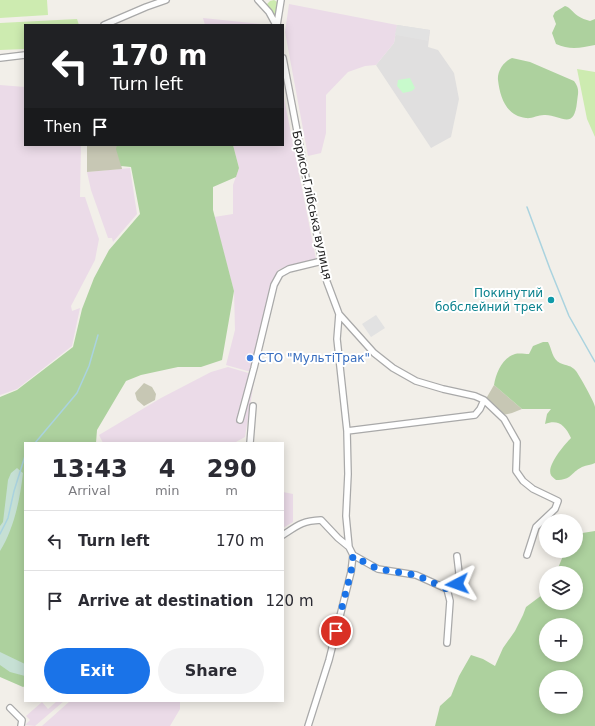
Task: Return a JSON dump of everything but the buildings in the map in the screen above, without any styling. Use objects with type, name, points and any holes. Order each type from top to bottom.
[{"type":"street","points":[[106,24],[166,0]]},
{"type":"street","points":[[258,0],[269,12],[275,24]]},
{"type":"street","points":[[276,24],[281,0]]},
{"type":"street","points":[[0,58],[24,55]]},
{"type":"street","name":"Борисо-Глібська вулиця","points":[[284,63],[322,262],[327,282],[339,314],[337,340],[347,431],[348,474],[346,516],[350,547],[353,556],[351,572],[329,660],[308,726]]},
{"type":"street","points":[[240,420],[274,285],[280,274],[289,269],[322,262]]},
{"type":"street","points":[[339,314],[374,353],[393,368],[416,381],[484,400],[504,419],[517,442],[516,471],[523,481],[533,489],[558,501],[555,509],[536,527],[527,555]]},
{"type":"street","points":[[347,431],[475,415],[480,409],[484,400]]},
{"type":"street","points":[[250,442],[253,406]]},
{"type":"street","points":[[284,534],[299,524],[321,520],[338,538],[350,547]]},
{"type":"street","points":[[353,556],[378,569],[416,575],[447,589]]},
{"type":"street","points":[[447,589],[457,584],[459,573],[457,556]]},
{"type":"street","points":[[447,589],[450,601],[447,643]]},
{"type":"street","points":[[10,708],[22,720],[21,726]]},
{"type":"shaded area","points":[[289,4],[397,25],[394,43],[376,65],[365,66],[348,72],[326,95],[326,133],[321,153],[308,156],[285,32]]},
{"type":"shaded area","points":[[203,18],[260,24],[205,24]]},
{"type":"shaded area","points":[[397,25],[430,30],[428,47],[438,50],[454,73],[459,99],[451,137],[431,148],[376,65],[394,43]]},
{"type":"shaded area","points":[[397,25],[430,30],[428,41],[395,35]]},
{"type":"shaded area","points":[[0,85],[24,87],[24,146],[81,146],[80,197],[85,197],[99,239],[95,260],[71,306],[72,311],[80,308],[72,346],[17,389],[0,395]]},
{"type":"shaded area","points":[[284,98],[316,259],[312,262],[285,267],[278,270],[272,283],[251,372],[226,365],[235,330],[234,291],[214,217],[233,214],[233,185],[239,168],[233,146],[284,146]]},
{"type":"shaded area","points":[[87,146],[119,146],[118,150],[122,169],[87,172]]},
{"type":"shaded area","points":[[130,168],[137,214],[113,242],[112,238],[108,238],[91,190],[87,172]]},
{"type":"shaded area","points":[[376,315],[385,328],[371,337],[362,324]]},
{"type":"shaded area","points":[[228,367],[255,375],[245,437],[236,442],[102,442],[99,435],[161,398],[211,372]]},
{"type":"shaded area","points":[[144,383],[152,387],[156,394],[155,400],[144,406],[137,400],[135,393]]},
{"type":"shaded area","points":[[494,385],[522,409],[503,415],[484,400]]},
{"type":"shaded area","points":[[17,468],[23,473],[18,503],[13,524],[0,551],[0,526],[3,522],[8,480],[11,473]]},
{"type":"shaded area","points":[[284,492],[293,494],[293,522],[284,527]]},
{"type":"shaded area","points":[[0,652],[24,664],[24,676],[10,672],[0,665]]},
{"type":"shaded area","points":[[42,702],[48,709],[56,702],[63,702],[35,726],[25,725],[30,720],[26,716]]},
{"type":"shaded area","points":[[69,702],[180,702],[180,709],[170,726],[42,726]]},
{"type":"green space","points":[[0,0],[47,0],[48,15],[0,18]]},
{"type":"green space","points":[[274,0],[279,3],[275,17],[267,4]]},
{"type":"green space","points":[[565,6],[582,18],[590,21],[595,19],[595,45],[575,48],[556,44],[552,33],[556,24],[553,16],[555,12]]},
{"type":"green space","points":[[77,19],[79,24],[24,24],[24,49],[0,50],[0,23]]},
{"type":"green space","points":[[512,58],[530,62],[574,81],[578,89],[578,94],[573,117],[565,119],[544,115],[526,118],[513,114],[502,99],[498,80],[502,67],[506,61]]},
{"type":"green space","points":[[577,69],[595,72],[595,137],[587,119]]},
{"type":"green space","points":[[410,78],[415,88],[412,91],[403,93],[397,86],[398,80]]},
{"type":"green space","points":[[117,146],[233,146],[239,168],[236,177],[213,187],[213,210],[234,291],[222,360],[201,367],[178,367],[141,375],[126,381],[97,430],[96,442],[24,442],[23,687],[0,677],[0,397],[17,390],[73,347],[82,309],[94,278],[109,250],[140,214],[131,167],[121,166],[116,149]]},
{"type":"green space","points":[[543,342],[548,342],[557,361],[571,367],[576,371],[595,407],[595,463],[578,469],[565,479],[561,480],[556,480],[551,475],[550,471],[557,455],[571,438],[564,427],[561,424],[554,422],[545,424],[547,414],[551,409],[522,409],[494,385],[496,376],[503,362],[515,354],[529,354],[533,346]]},
{"type":"green space","points":[[595,531],[595,726],[435,726],[440,706],[451,696],[459,676],[471,655],[483,659],[495,666],[503,648],[515,631],[526,607],[539,597],[539,610],[583,610],[583,566],[559,566],[562,558],[583,558],[583,533]]},
{"type":"waterway","points":[[527,207],[569,316],[595,362]]},
{"type":"waterway","points":[[36,442],[77,393],[89,366],[98,335]]},
{"type":"waterway","points":[[0,534],[8,518],[14,491],[24,459]]},
{"type":"place","name":"Покинутий бобслейний трек","points":[[551,300]]},
{"type":"place","name":"СТО \"МультіТрак\"","points":[[250,358]]},
{"type":"route","points":[[336,631],[351,572],[353,556],[378,569],[416,575],[447,589],[457,584]]}]
